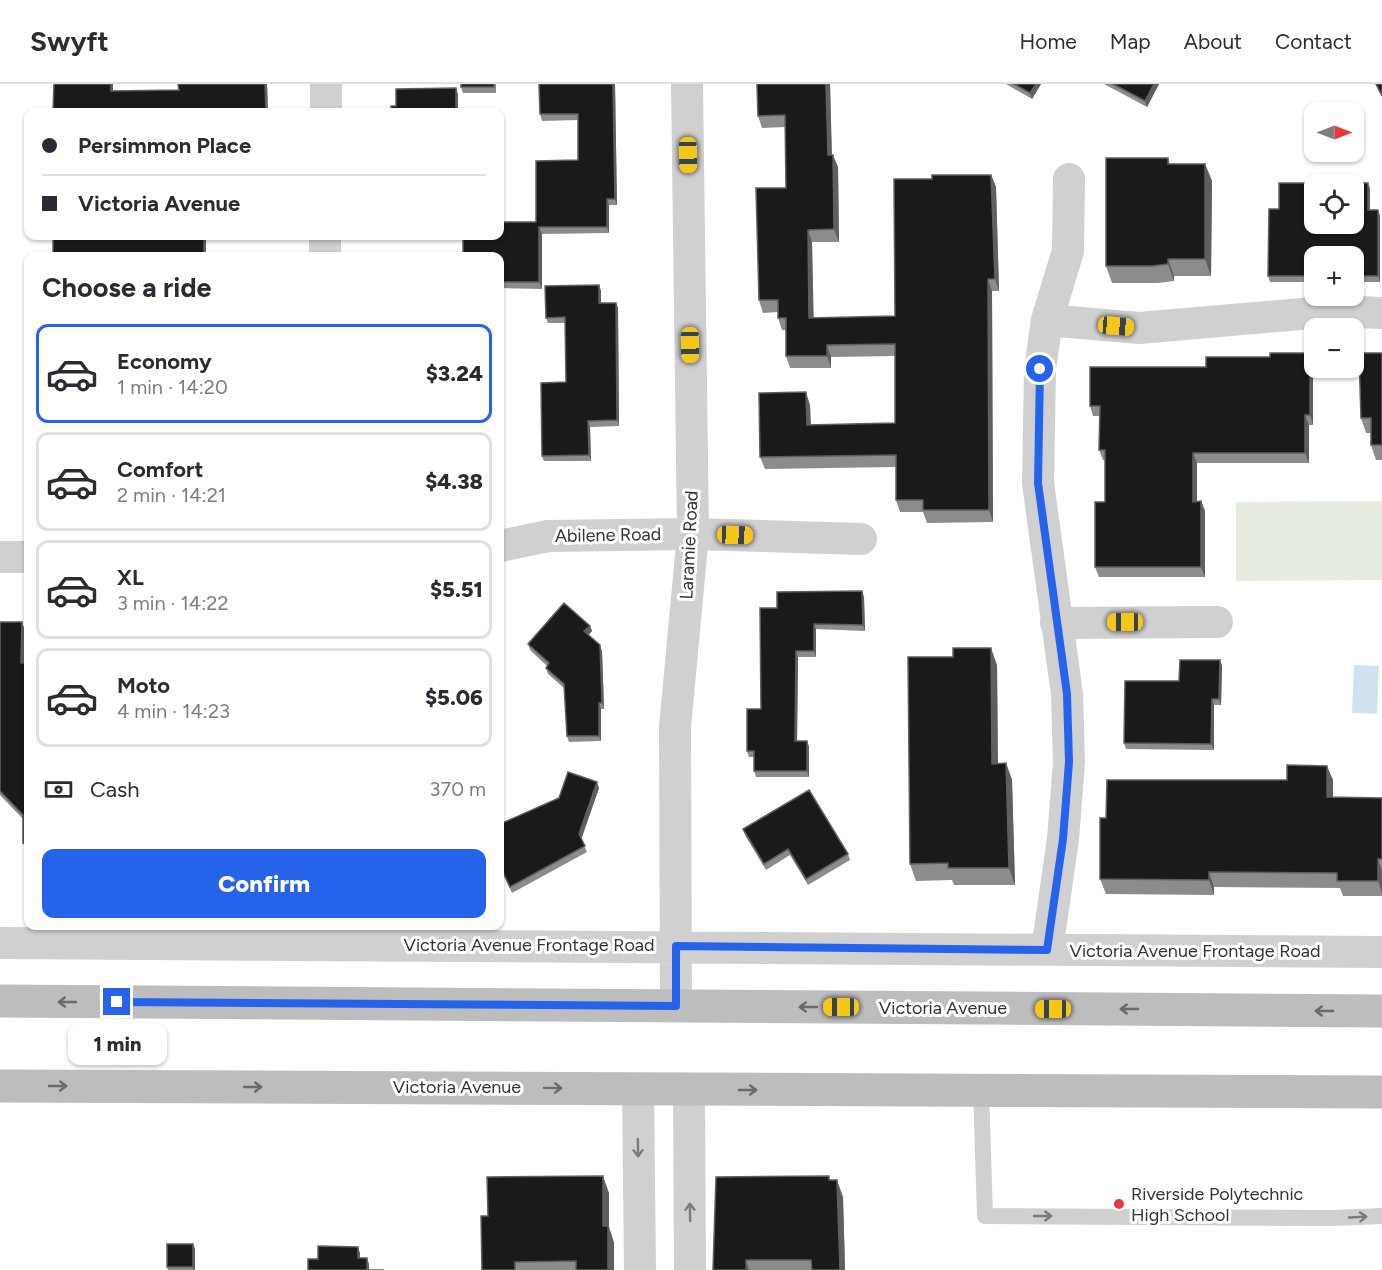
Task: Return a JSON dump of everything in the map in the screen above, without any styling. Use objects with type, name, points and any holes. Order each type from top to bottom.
[{"type":"main road","name":"Victoria Avenue","points":[[0,1001],[1382,1011]]},
{"type":"main road","name":"Victoria Avenue","points":[[0,1086],[1382,1092]]},
{"type":"street","points":[[326,84],[326,108]]},
{"type":"street","name":"Laramie Road","points":[[676,1006],[675,727],[693,534],[687,84]]},
{"type":"street","points":[[1047,950],[1063,839],[1069,762],[1067,694],[1038,483],[1040,369],[1047,320],[1068,251],[1069,179]]},
{"type":"street","points":[[1047,320],[1139,328],[1336,311],[1382,313]]},
{"type":"street","name":"Abilene Road","points":[[504,545],[548,536],[693,534],[861,540]]},
{"type":"street","points":[[0,557],[24,557]]},
{"type":"street","points":[[1056,623],[1217,622]]},
{"type":"street","name":"Victoria Avenue Frontage Road","points":[[0,943],[1382,952]]},
{"type":"street","points":[[638,1089],[640,1270]]},
{"type":"street","points":[[689,1090],[690,1270]]},
{"type":"lane","points":[[981,1091],[985,1216],[1334,1218],[1382,1216]]},
{"type":"shaded area","points":[[1382,501],[1382,580],[1236,581],[1236,502]]},
{"type":"water","points":[[1354,665],[1379,666],[1377,714],[1352,713]]},
{"type":"building","points":[[54,84],[111,84],[111,91],[179,90],[178,84],[265,84],[266,108],[53,108]]},
{"type":"building","points":[[461,84],[494,84],[494,87],[461,87]]},
{"type":"building","points":[[539,84],[613,84],[615,199],[607,199],[607,227],[539,227],[539,282],[504,282],[504,252],[463,252],[463,240],[504,240],[504,222],[536,222],[536,161],[578,160],[578,114],[540,114]]},
{"type":"building","points":[[757,84],[826,84],[828,155],[833,155],[834,229],[808,230],[809,318],[895,316],[894,179],[932,179],[932,175],[991,175],[995,279],[988,279],[989,510],[923,510],[923,500],[896,500],[896,455],[760,457],[759,393],[806,392],[807,425],[895,423],[895,344],[827,345],[827,356],[786,356],[786,318],[778,318],[778,300],[759,300],[756,188],[786,188],[785,115],[758,116]]},
{"type":"building","points":[[1014,84],[1036,84],[1030,93]]},
{"type":"building","points":[[1113,84],[1154,84],[1145,101]]},
{"type":"building","points":[[1376,84],[1382,84],[1382,96]]},
{"type":"building","points":[[456,88],[456,108],[391,108],[391,106],[396,106],[396,89]]},
{"type":"building","points":[[1106,158],[1168,158],[1168,164],[1205,164],[1205,259],[1168,259],[1168,264],[1152,266],[1106,266]]},
{"type":"building","points":[[1279,183],[1304,183],[1304,234],[1364,234],[1364,183],[1368,183],[1368,210],[1378,210],[1378,276],[1364,276],[1364,246],[1304,246],[1304,276],[1268,276],[1269,209],[1279,209]]},
{"type":"building","points":[[53,240],[204,240],[204,252],[53,252]]},
{"type":"building","points":[[599,285],[599,303],[616,303],[617,420],[588,421],[589,455],[542,456],[541,383],[566,382],[565,317],[546,318],[545,286]]},
{"type":"building","points":[[1270,353],[1304,353],[1304,378],[1310,378],[1310,415],[1305,415],[1305,453],[1193,453],[1193,502],[1201,501],[1201,567],[1095,567],[1095,502],[1105,502],[1105,450],[1099,450],[1100,406],[1090,406],[1090,367],[1206,367],[1206,357],[1270,357]]},
{"type":"building","points":[[1364,353],[1382,353],[1382,445],[1371,445],[1371,418],[1361,418],[1360,378],[1364,378]]},
{"type":"building","points":[[862,591],[863,625],[814,624],[814,651],[796,651],[795,741],[807,741],[807,771],[754,771],[754,751],[747,751],[747,709],[761,709],[760,608],[777,608],[777,592]]},
{"type":"building","points":[[564,603],[590,626],[584,631],[600,645],[602,703],[599,703],[599,736],[567,736],[564,684],[546,668],[549,663],[528,644]]},
{"type":"building","points":[[0,622],[22,622],[24,843],[23,815],[0,791]]},
{"type":"building","points":[[953,648],[991,648],[992,764],[1006,763],[1009,868],[948,868],[948,863],[910,864],[908,657],[953,657]]},
{"type":"building","points":[[1180,660],[1220,660],[1219,699],[1212,699],[1211,744],[1124,743],[1125,681],[1179,681]]},
{"type":"building","points":[[1287,765],[1327,766],[1327,797],[1382,798],[1382,859],[1378,859],[1378,881],[1337,881],[1337,873],[1209,872],[1209,880],[1100,879],[1100,818],[1106,818],[1107,780],[1287,780]]},
{"type":"building","points":[[568,772],[597,782],[579,834],[585,846],[510,887],[504,874],[504,822],[559,798]]},
{"type":"building","points":[[809,790],[848,854],[806,879],[788,849],[764,864],[743,829]]},
{"type":"building","points":[[603,1176],[603,1226],[608,1226],[608,1270],[576,1270],[576,1261],[515,1262],[515,1270],[482,1270],[481,1216],[488,1216],[487,1177]]},
{"type":"building","points":[[829,1176],[829,1180],[837,1180],[840,1270],[812,1270],[811,1260],[746,1260],[746,1270],[713,1270],[716,1177]]},
{"type":"building","points":[[167,1244],[193,1244],[193,1267],[167,1267]]},
{"type":"building","points":[[318,1246],[358,1247],[358,1258],[367,1258],[367,1270],[308,1270],[308,1259],[318,1259]]},
{"type":"place","name":"Riverside Polytechnic High School","points":[[1119,1204]]},
{"type":"route","points":[[117,1002],[676,1006],[676,946],[1047,950],[1063,839],[1069,762],[1067,694],[1050,584],[1038,483],[1040,369]]}]
